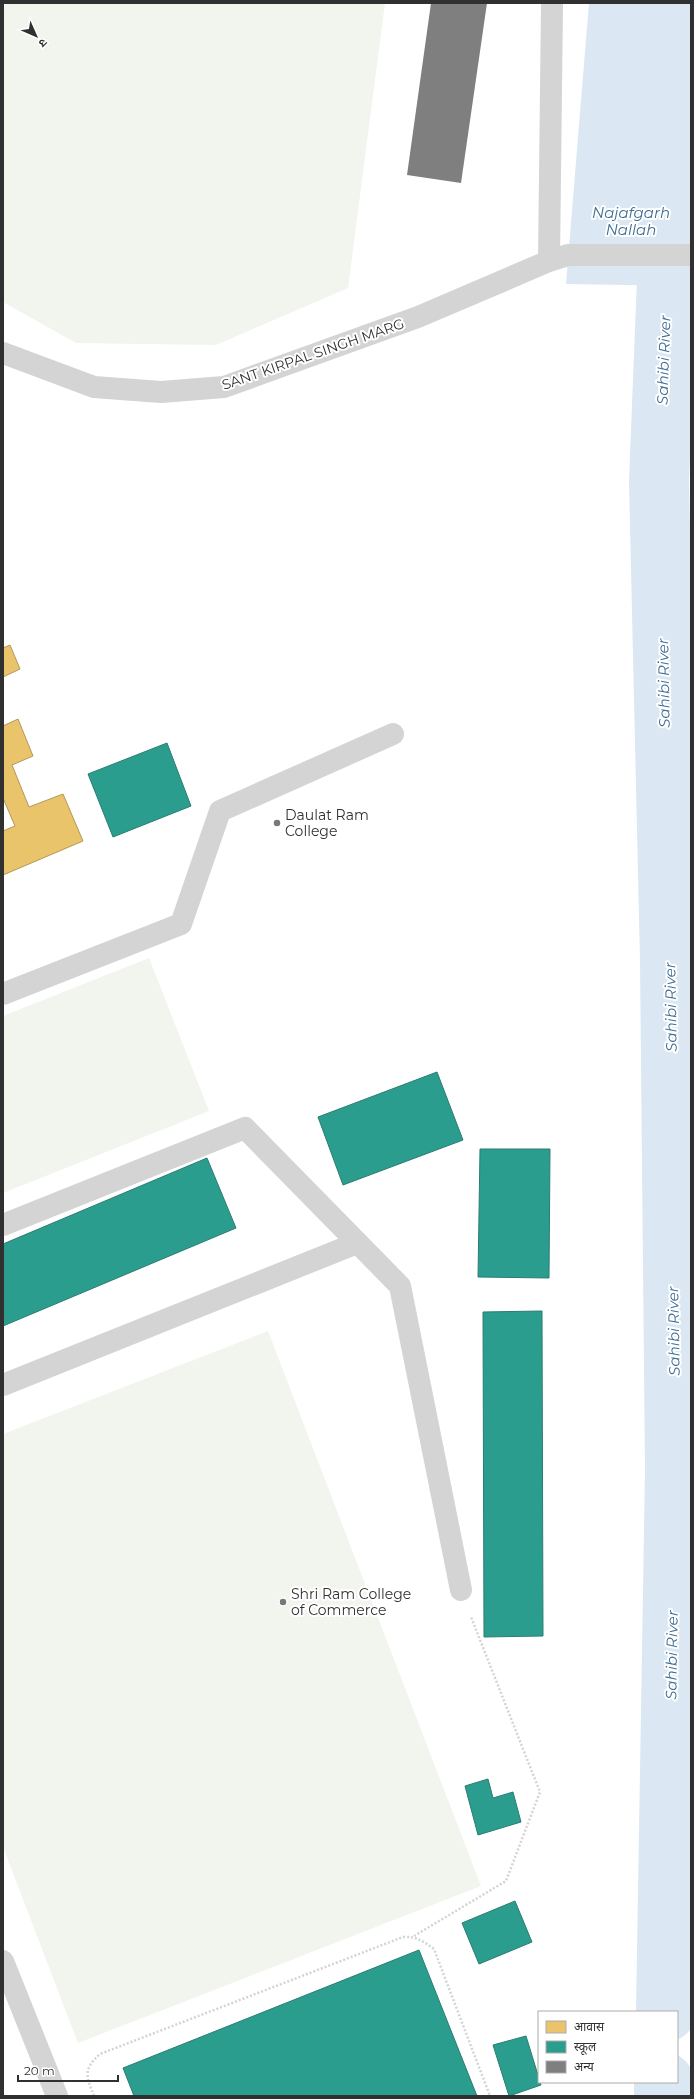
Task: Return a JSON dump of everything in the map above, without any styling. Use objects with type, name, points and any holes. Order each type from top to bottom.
[{"type":"street","points":[[552,3],[559,258],[691,254]]},
{"type":"street","name":"SANT KIRPAL SINGH MARG","points":[[3,353],[94,387],[161,392],[224,386],[418,317],[559,258]]},
{"type":"street","points":[[3,994],[181,924],[220,811],[393,734]]},
{"type":"street","points":[[3,1225],[244,1128],[400,1286],[461,1590]]},
{"type":"street","points":[[3,1384],[357,1243]]},
{"type":"street","points":[[3,1961],[57,2096]]},
{"type":"path","points":[[94,2096],[86,2078],[88,2067],[100,2054],[403,1937],[413,1936],[506,1881],[540,1792],[461,1590]]},
{"type":"path","points":[[413,1936],[434,1949],[490,2096]]},
{"type":"shaded area","points":[[3,3],[385,3],[348,288],[216,345],[76,343],[3,302]]},
{"type":"shaded area","points":[[149,958],[209,1111],[3,1193],[3,1016]]},
{"type":"shaded area","points":[[268,1331],[481,1886],[78,2043],[3,1847],[3,1434]]},
{"type":"water","name":"Najafgarh Nallah","points":[[589,3],[691,3],[691,286],[566,284]]},
{"type":"building: आवास","points":[[10,645],[20,669],[3,677],[3,648]]},
{"type":"building: आवास","points":[[18,719],[33,756],[12,765],[29,807],[63,794],[83,841],[3,875],[3,831],[15,826],[3,798],[3,726]]},
{"type":"building: स्कूल","points":[[167,743],[191,806],[113,837],[88,774]]},
{"type":"building: स्कूल","points":[[437,1072],[463,1140],[343,1185],[318,1117]]},
{"type":"building: स्कूल","points":[[480,1149],[550,1149],[549,1278],[478,1277]]},
{"type":"building: स्कूल","points":[[207,1158],[236,1228],[3,1326],[3,1244]]},
{"type":"building: स्कूल","points":[[542,1311],[543,1636],[484,1637],[483,1312]]},
{"type":"building: स्कूल","points":[[488,1779],[493,1798],[513,1792],[521,1822],[478,1835],[465,1786]]},
{"type":"building: स्कूल","points":[[515,1901],[532,1942],[479,1964],[462,1923]]},
{"type":"building: स्कूल","points":[[419,1950],[477,2096],[134,2096],[123,2068]]},
{"type":"building: स्कूल","points":[[526,2036],[538,2075],[538,2083],[540,2083],[541,2085],[509,2096],[493,2045]]},
{"type":"building: अन्य","points":[[431,3],[487,3],[461,183],[407,175]]},
{"type":"waterway","name":"Sahibi River","points":[[666,2011],[675,1470],[670,960],[659,481],[670,203]]},
{"type":"waterway","name":"Sahibi River","points":[[664,2083],[664,2096]]},
{"type":"place","name":"Daulat Ram College","points":[[277,823]]},
{"type":"place","name":"Shri Ram College of Commerce","points":[[283,1602]]}]
